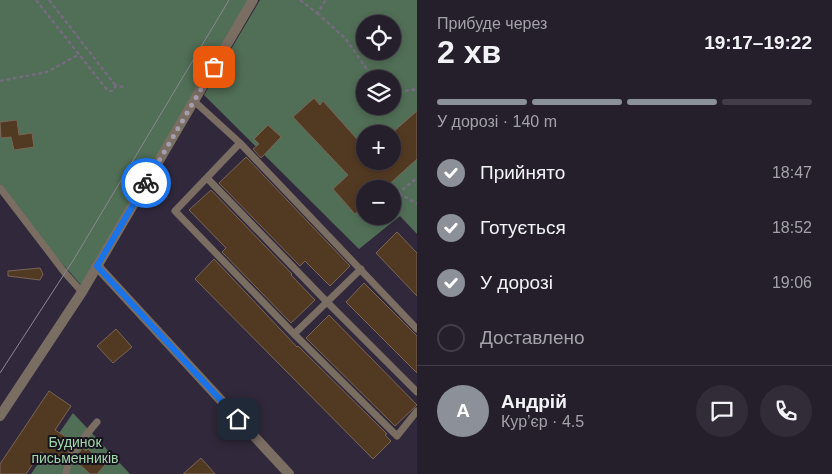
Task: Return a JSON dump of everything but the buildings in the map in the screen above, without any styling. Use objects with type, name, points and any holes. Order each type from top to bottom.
[{"type":"street","points":[[0,416],[82,292],[253,0]]},
{"type":"street","points":[[97,266],[289,474]]},
{"type":"lane","points":[[194,101],[240,143],[417,329]]},
{"type":"lane","points":[[240,143],[175,210],[294,334],[397,436],[417,411]]},
{"type":"lane","points":[[207,178],[417,392]]},
{"type":"lane","points":[[0,188],[65,273],[82,292]]},
{"type":"lane","points":[[294,334],[361,270]]},
{"type":"lane","points":[[66,474],[68,462],[75,448],[97,422]]},
{"type":"path","points":[[36,0],[108,91],[112,91],[116,86]]},
{"type":"path","points":[[48,0],[116,86],[125,87]]},
{"type":"path","points":[[300,0],[345,38],[367,70]]},
{"type":"path","points":[[317,13],[326,0]]},
{"type":"path","points":[[0,81],[47,72],[78,55]]},
{"type":"path","points":[[401,92],[417,89]]},
{"type":"path","points":[[401,191],[417,178]]},
{"type":"path","points":[[401,194],[417,204]]},
{"type":"green space","points":[[0,0],[249,0],[81,285],[46,245],[0,184]]},
{"type":"green space","points":[[260,0],[417,0],[417,234],[401,217],[401,180],[356,180],[356,225],[389,225],[359,249],[204,95]]},
{"type":"green space","name":"Будинок письменників","points":[[73,413],[130,474],[31,474]]},
{"type":"tram line","points":[[0,373],[74,259],[229,0]]},
{"type":"way so far","points":[[146,183],[214,67]]},
{"type":"route","points":[[146,183],[97,266],[238,419]]}]
